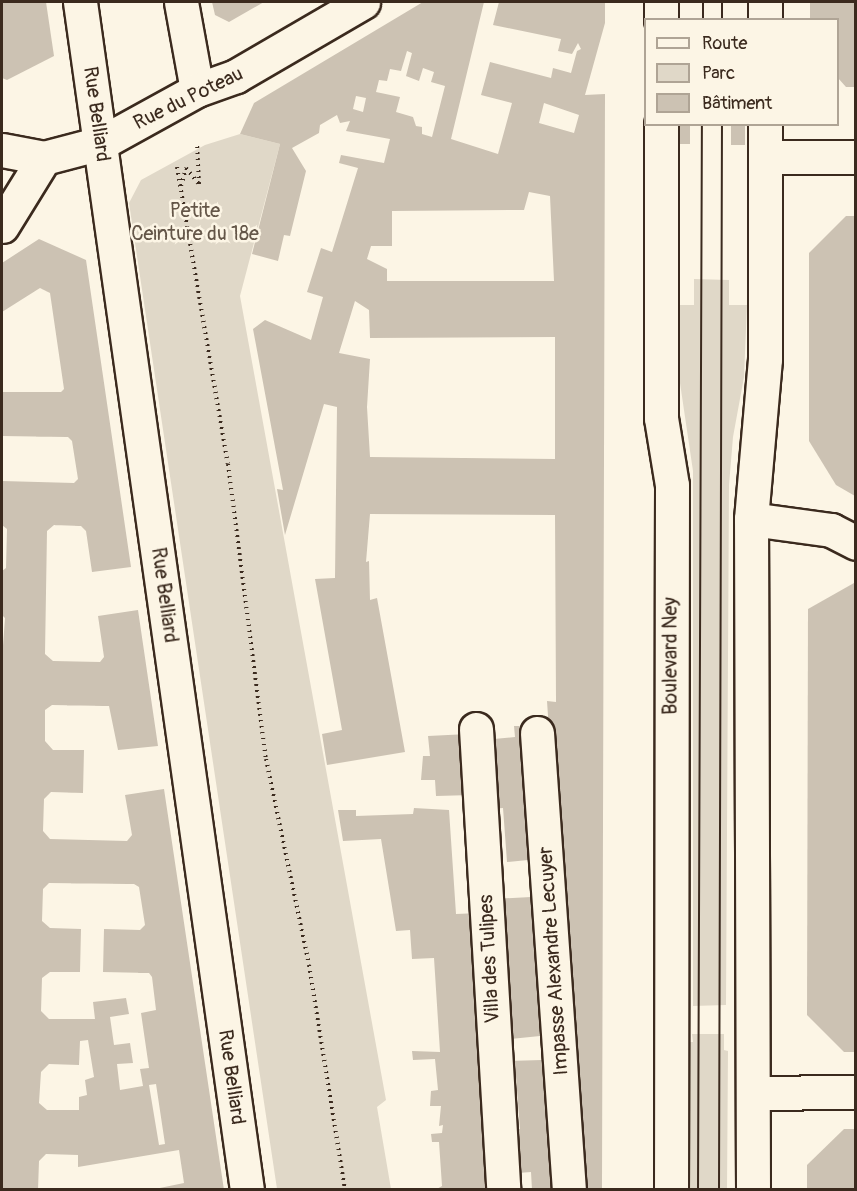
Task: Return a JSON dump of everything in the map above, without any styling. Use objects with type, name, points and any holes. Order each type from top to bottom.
[{"type":"main road","name":"Rue Belliard","points":[[80,2],[247,1190]]},
{"type":"main road","points":[[181,2],[197,90]]},
{"type":"main road","name":"Rue du Poteau","points":[[44,158],[101,143],[197,90],[236,76],[363,2]]},
{"type":"main road","points":[[661,2],[661,18]]},
{"type":"main road","points":[[765,2],[765,18]]},
{"type":"main road","name":"Boulevard Ney","points":[[661,126],[661,418],[672,485],[671,1190]]},
{"type":"main road","points":[[753,1190],[751,519],[765,359],[765,126]]},
{"type":"main road","points":[[2,150],[44,158],[2,226]]},
{"type":"main road","points":[[765,157],[855,157]]},
{"type":"main road","points":[[751,519],[831,530],[855,543]]},
{"type":"main road","name":"Villa des Tulipes","points":[[476,729],[503,1190]]},
{"type":"main road","name":"Impasse Alexandre Lecuyer","points":[[537,733],[569,1190]]},
{"type":"main road","points":[[754,1094],[855,1092]]},
{"type":"path","points":[[181,189],[186,168],[199,184],[196,143]]},
{"type":"path","points":[[177,167],[228,464],[266,759],[309,965],[345,1190]]},
{"type":"green space","name":"Petite Ceinture du 18e","points":[[240,134],[280,144],[240,296],[386,1100],[377,1107],[391,1189],[277,1189],[129,203],[141,180],[205,145]]},
{"type":"green space","points":[[694,279],[729,280],[729,305],[747,305],[744,377],[733,437],[729,485],[726,1005],[693,1006],[693,471],[676,356],[676,305],[694,305]]},
{"type":"green space","points":[[692,1034],[724,1034],[724,1050],[728,1051],[727,1189],[689,1189],[686,1042],[693,1042]]},
{"type":"building","points":[[2,2],[46,2],[54,56],[7,80],[2,78]]},
{"type":"building","points":[[212,2],[264,2],[229,22],[215,15]]},
{"type":"building","points":[[423,2],[484,2],[451,139],[498,154],[512,103],[481,95],[490,62],[551,78],[553,68],[571,73],[577,51],[581,49],[578,43],[572,54],[558,51],[561,39],[493,25],[499,2],[605,2],[605,23],[585,95],[605,94],[602,1190],[581,1190],[550,746],[547,701],[556,702],[555,515],[370,514],[366,562],[369,561],[370,600],[377,598],[405,752],[327,765],[322,734],[342,730],[315,579],[335,578],[337,407],[324,404],[285,535],[277,489],[283,490],[253,329],[265,320],[311,340],[323,297],[307,292],[321,248],[332,252],[358,168],[339,163],[341,155],[384,163],[390,139],[346,131],[350,121],[340,123],[337,115],[320,125],[319,133],[292,148],[306,171],[290,236],[284,235],[278,261],[252,254],[280,144],[240,134],[254,103]],"holes":[[[407,51],[412,53],[406,76],[419,81],[423,68],[434,72],[431,82],[445,86],[432,137],[422,134],[422,127],[416,126],[413,117],[396,112],[400,97],[376,92],[379,80],[387,81],[390,69],[401,71]],[[356,96],[366,98],[363,112],[353,109]],[[544,103],[579,115],[574,133],[539,123]],[[529,192],[550,196],[554,281],[387,281],[387,269],[367,259],[371,246],[392,246],[392,211],[524,210]],[[355,301],[369,310],[370,338],[555,337],[555,459],[370,457],[367,407],[370,359],[339,353]]]},
{"type":"building","points":[[810,2],[855,2],[855,87],[846,87],[839,79],[839,18],[810,18]]},
{"type":"building","points":[[675,126],[690,126],[690,144],[675,144]]},
{"type":"building","points":[[731,126],[745,126],[745,145],[731,145]]},
{"type":"building","points":[[846,216],[855,216],[855,496],[836,485],[809,441],[809,253]]},
{"type":"building","points":[[39,239],[86,260],[131,567],[92,572],[86,531],[81,526],[54,525],[47,531],[45,654],[53,661],[100,662],[104,657],[98,616],[138,610],[158,746],[118,750],[109,706],[52,705],[45,710],[45,741],[53,750],[84,750],[83,793],[51,792],[44,799],[43,831],[50,839],[127,841],[132,835],[125,795],[164,789],[224,1190],[150,1190],[184,1183],[179,1150],[78,1167],[78,1155],[46,1154],[39,1161],[38,1190],[2,1190],[2,659],[5,618],[2,615],[2,571],[6,568],[7,529],[2,525],[2,481],[74,483],[78,479],[72,441],[68,437],[2,436],[2,392],[61,392],[64,389],[50,293],[40,288],[2,312],[2,263]],"holes":[[[49,883],[134,884],[139,887],[145,925],[140,930],[104,929],[103,972],[149,973],[152,977],[156,1010],[141,1013],[149,1068],[140,1069],[143,1086],[120,1090],[117,1064],[133,1063],[130,1043],[114,1045],[110,1017],[129,1014],[126,998],[93,1002],[95,1019],[49,1019],[41,1011],[42,978],[50,972],[80,972],[81,929],[50,928],[42,921],[43,889]],[[88,1040],[94,1077],[85,1080],[87,1095],[79,1097],[79,1110],[47,1110],[39,1103],[41,1072],[49,1064],[79,1065],[80,1041]],[[156,1084],[165,1144],[159,1145],[149,1085]]]},
{"type":"building","points":[[854,583],[855,1052],[844,1052],[807,1015],[808,609]]},
{"type":"building","points":[[514,726],[519,726],[528,860],[507,862],[503,808],[488,809],[487,800],[498,799],[496,762],[485,762],[483,740],[515,737]]},
{"type":"building","points":[[468,734],[472,795],[436,796],[435,780],[421,780],[423,756],[430,756],[428,736]]},
{"type":"building","points":[[414,808],[449,810],[456,914],[479,913],[488,1187],[480,1190],[435,1190],[442,1186],[439,1142],[432,1142],[431,1134],[442,1133],[443,1125],[439,1126],[441,1106],[430,1106],[431,1091],[438,1090],[435,1059],[413,1060],[412,1051],[440,1052],[434,958],[412,959],[410,930],[396,931],[381,839],[343,841],[338,810],[356,810],[356,816],[413,814]]},
{"type":"building","points":[[531,897],[540,1036],[502,1040],[501,1007],[511,1006],[507,936],[496,936],[493,899]]},
{"type":"building","points":[[542,1060],[551,1190],[532,1190],[531,1172],[518,1173],[508,1130],[520,1129],[516,1077],[505,1078],[504,1061]]},
{"type":"building","points":[[844,1129],[855,1129],[855,1190],[807,1190],[807,1165]]},
{"type":"tram line","points":[[703,2],[703,18]]},
{"type":"tram line","points":[[722,2],[722,18]]},
{"type":"tram line","points":[[698,1190],[702,126]]},
{"type":"tram line","points":[[719,1190],[722,126]]}]
